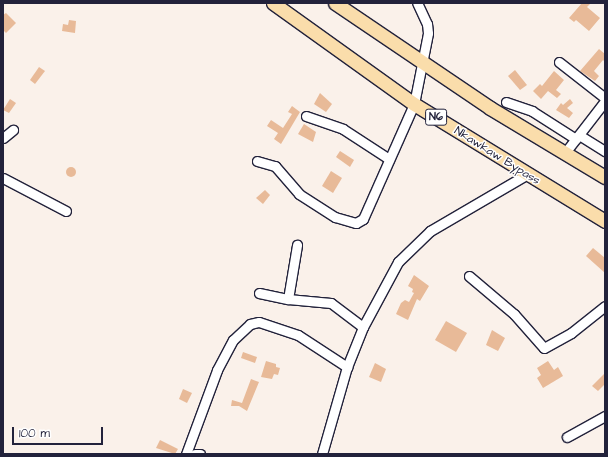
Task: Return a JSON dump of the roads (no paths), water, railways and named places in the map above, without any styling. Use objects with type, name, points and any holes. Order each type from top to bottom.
[{"type":"highway","name":"Nkawkaw Bypass","points":[[273,3],[414,104],[526,175],[605,222]]},
{"type":"highway","points":[[338,4],[420,61],[564,154],[605,177]]},
{"type":"street","points":[[257,161],[275,166],[299,194],[335,218],[356,223],[363,219],[414,104],[420,61],[428,33],[427,24],[418,3]]},
{"type":"street","points":[[559,62],[605,99],[564,154]]},
{"type":"street","points":[[506,102],[532,111],[605,151]]},
{"type":"street","points":[[306,116],[343,129],[389,159]]},
{"type":"street","points":[[3,138],[13,130]]},
{"type":"street","points":[[322,454],[347,367],[363,327],[390,275],[414,244],[452,217],[526,175]]},
{"type":"street","points":[[3,178],[66,211]]},
{"type":"street","points":[[288,299],[297,245]]},
{"type":"street","points":[[469,276],[514,314],[544,348],[571,333],[605,306]]},
{"type":"street","points":[[259,293],[288,299],[331,303],[363,327]]},
{"type":"street","points":[[186,454],[217,370],[233,340],[250,324],[259,322],[298,335],[347,367]]},
{"type":"street","points":[[567,437],[605,416]]},
{"type":"street","points":[[195,454],[200,454]]}]
